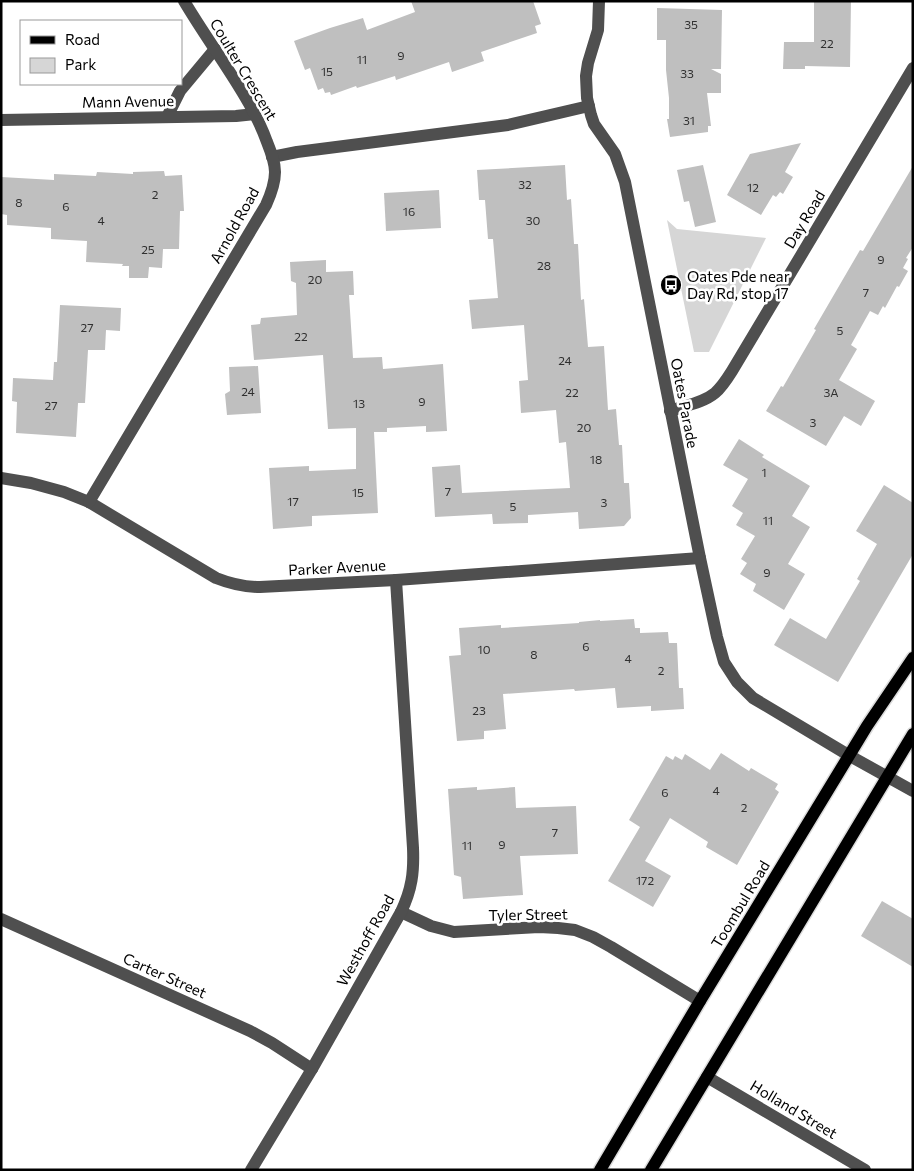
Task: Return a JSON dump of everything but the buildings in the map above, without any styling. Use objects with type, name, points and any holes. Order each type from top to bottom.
[{"type":"main road","name":"Toombul Road","points":[[600,1170],[867,726],[913,658]]},
{"type":"main road","points":[[651,1170],[913,734]]},
{"type":"street","name":"Coulter Crescent","points":[[184,1],[255,114],[272,157]]},
{"type":"street","name":"Oates Parade","points":[[599,1],[598,30],[586,76],[589,106],[594,124],[615,154],[625,182],[700,558],[724,662],[737,682],[753,698],[913,791]]},
{"type":"street","points":[[167,117],[180,91],[215,49]]},
{"type":"street","name":"Day Road","points":[[670,412],[704,400],[714,395],[721,388],[913,68]]},
{"type":"street","points":[[272,157],[297,152],[508,125],[589,106]]},
{"type":"street","name":"Mann Avenue","points":[[1,120],[236,116],[255,114]]},
{"type":"street","name":"Arnold Road","points":[[89,502],[266,205],[272,190],[275,172],[272,157]]},
{"type":"street","name":"Parker Avenue","points":[[1,478],[64,492],[89,502],[216,578],[245,587],[396,580],[700,558]]},
{"type":"street","name":"Westhoff Road","points":[[251,1170],[312,1069],[401,912],[412,884],[414,870],[396,580]]},
{"type":"street","name":"Tyler Street","points":[[401,912],[431,926],[454,932],[540,927],[575,930],[611,947],[700,1001]]},
{"type":"street","name":"Carter Street","points":[[1,919],[250,1031],[312,1069]]},
{"type":"street","name":"Holland Street","points":[[707,1077],[865,1170]]},
{"type":"green space","points":[[667,220],[677,229],[766,238],[709,352],[694,352]]},
{"type":"place","name":"Oates Pde near Day Rd, stop 17","points":[[671,285]]}]
